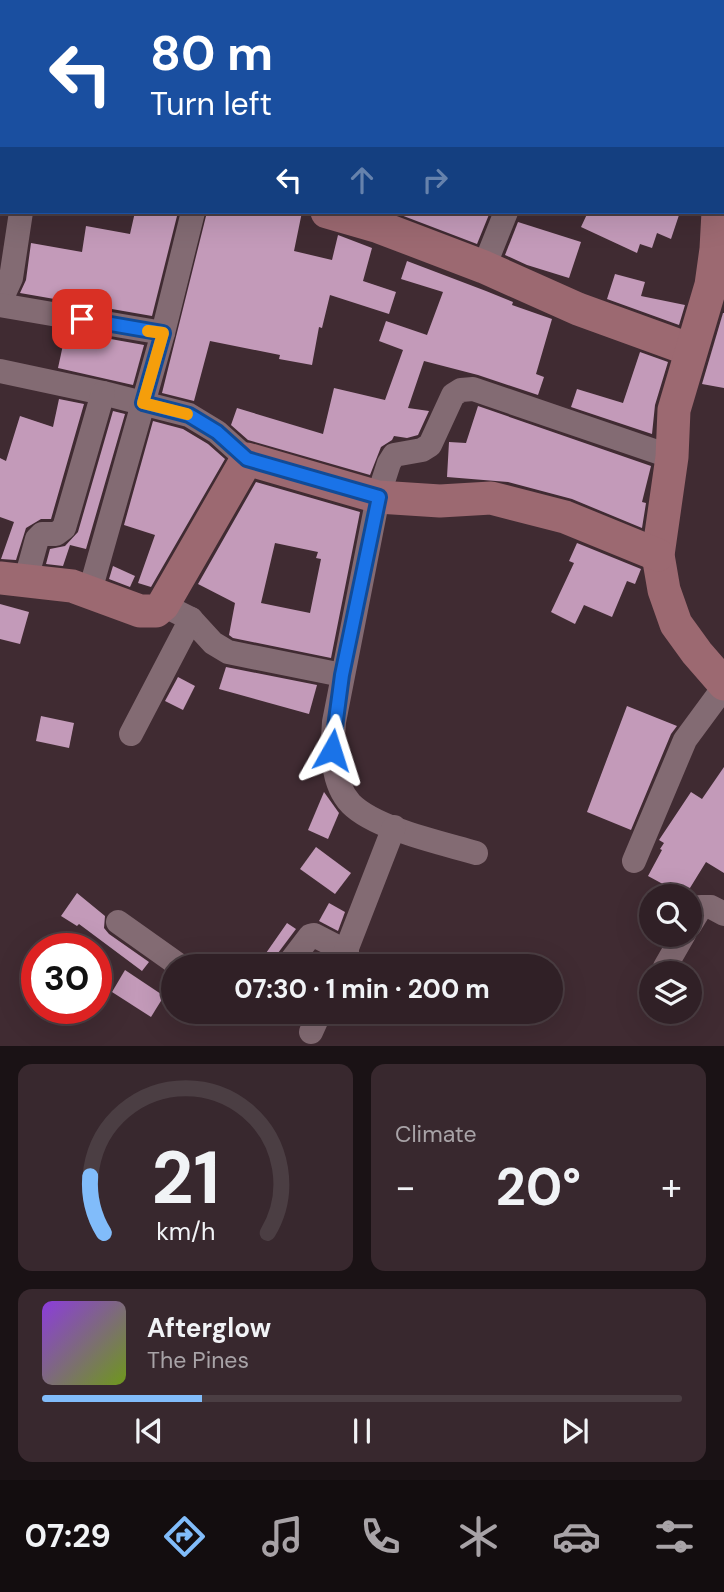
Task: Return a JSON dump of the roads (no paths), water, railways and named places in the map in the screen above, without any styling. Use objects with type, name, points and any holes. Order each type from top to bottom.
[{"type":"street","points":[[21,214],[11,278],[0,304],[163,333]]},
{"type":"street","points":[[90,591],[163,333],[193,214]]},
{"type":"street","points":[[334,214],[379,227],[484,267],[578,309],[691,350]]},
{"type":"street","points":[[484,267],[505,214]]},
{"type":"street","points":[[634,861],[685,740],[724,685],[696,653],[677,624],[664,590],[658,555],[672,457],[674,410],[711,285],[720,225]]},
{"type":"street","points":[[0,372],[103,393],[189,415],[217,432],[247,459],[379,497],[440,501],[491,498],[565,517],[658,555]]},
{"type":"street","points":[[476,853],[394,828],[366,815],[350,803],[338,781],[332,750],[342,675],[379,497],[389,463],[394,455],[422,450],[430,445],[453,395],[461,390],[473,389],[672,457]]},
{"type":"street","points":[[103,393],[64,528],[56,534],[42,534],[13,579],[90,591],[141,611],[177,612],[213,643],[228,652],[342,675]]},
{"type":"street","points":[[131,734],[177,612],[247,459]]},
{"type":"street","points":[[345,954],[394,828]]},
{"type":"street","points":[[702,907],[711,907],[724,914]]},
{"type":"street","points":[[118,922],[163,954]]},
{"type":"street","points":[[296,954],[310,936],[314,935],[337,954]]}]
